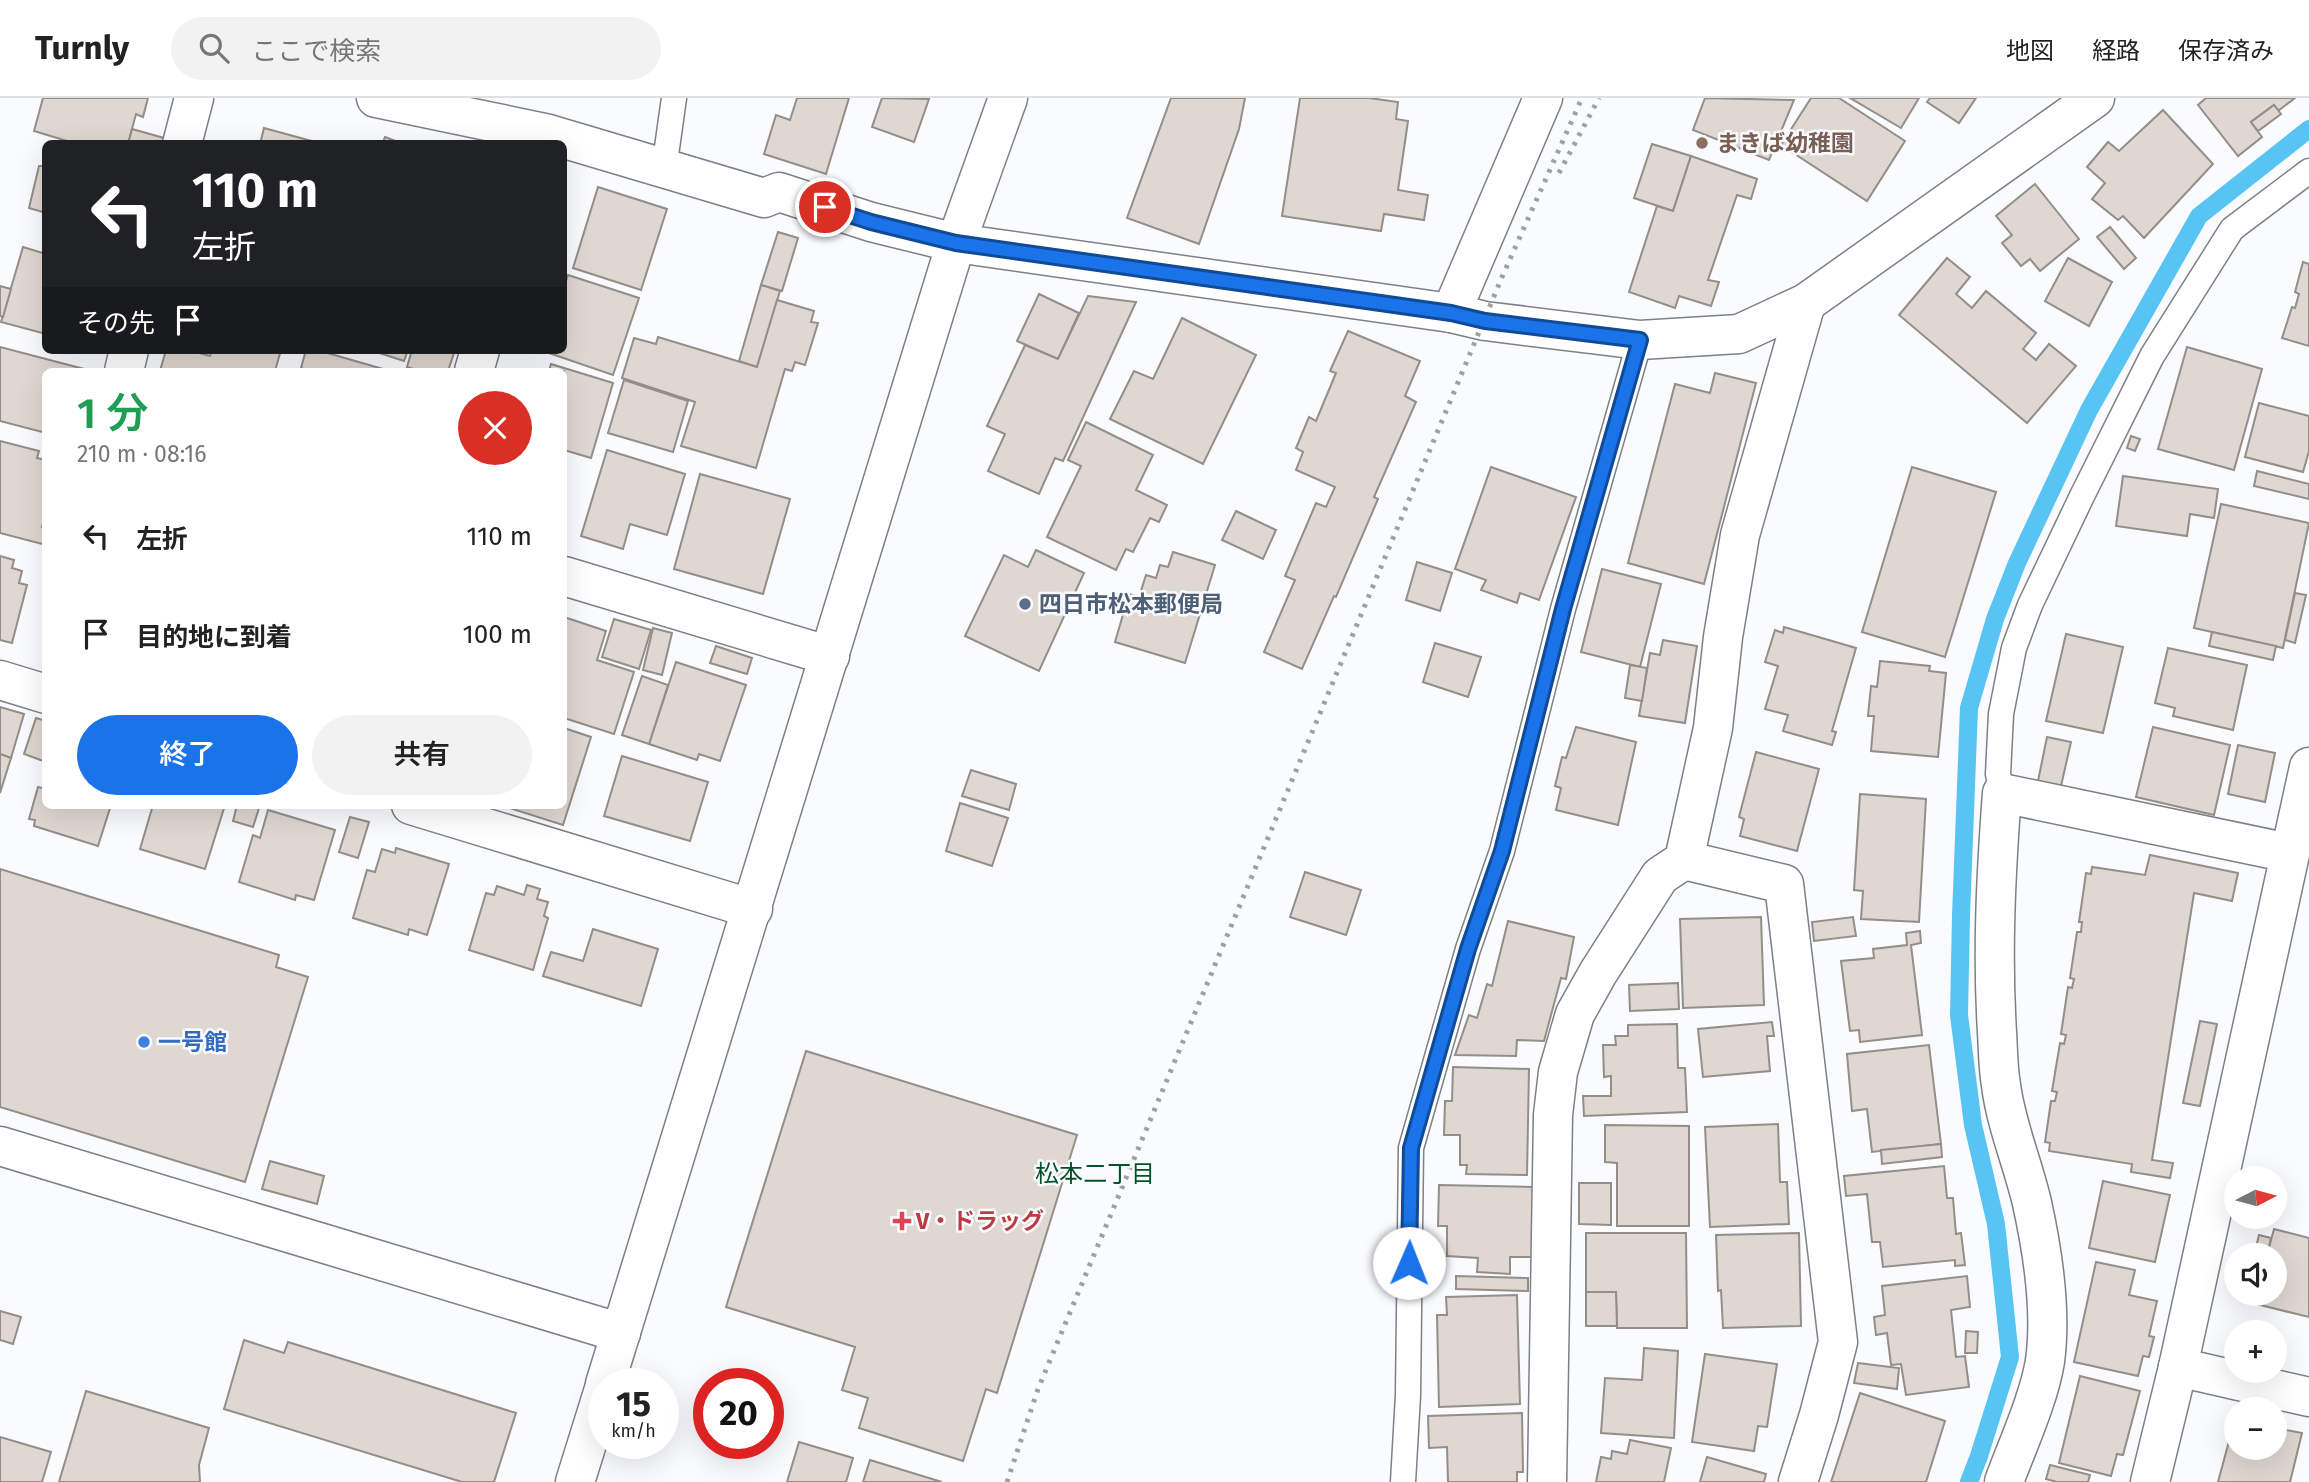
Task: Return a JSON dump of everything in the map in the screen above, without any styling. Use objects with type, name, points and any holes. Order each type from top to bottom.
[{"type":"street","points":[[183,140],[194,98]]},
{"type":"street","points":[[378,98],[544,139]]},
{"type":"street","points":[[611,1368],[956,243],[1008,98]]},
{"type":"street","points":[[1451,313],[1544,98]]},
{"type":"street","points":[[567,145],[764,198],[779,192],[871,222],[956,243],[1451,313],[1485,321],[1640,340],[1739,334],[1806,303],[2075,102]]},
{"type":"street","points":[[1548,1482],[1553,1115],[1558,1072],[1575,1014],[1598,973],[1660,876],[1685,860],[1713,728],[1723,637],[1740,536],[1806,303]]},
{"type":"street","points":[[567,577],[830,656]]},
{"type":"street","points":[[0,680],[42,688]]},
{"type":"street","points":[[2150,1482],[2295,858],[2309,767]]},
{"type":"street","points":[[2004,1482],[2045,1362],[2046,1332],[2039,1240],[2032,1201],[2001,1086],[1995,999],[1995,931],[2002,793],[2295,858]]},
{"type":"street","points":[[424,809],[752,909]]},
{"type":"street","points":[[1685,860],[1784,884],[1838,1342],[1798,1482]]},
{"type":"street","points":[[0,1146],[621,1333]]},
{"type":"street","points":[[2178,1367],[2309,1397]]},
{"type":"street","points":[[575,1482],[588,1441]]},
{"type":"lane","points":[[664,169],[674,98]]},
{"type":"lane","points":[[2002,793],[1998,774],[2001,714],[2014,649],[2030,605],[2094,473],[2152,356],[2232,229],[2309,171]]},
{"type":"lane","points":[[1403,1482],[1408,1419],[1411,1148],[1468,949],[1502,851],[1563,609],[1640,340]]},
{"type":"building","points":[[43,98],[148,98],[143,117],[136,114],[129,140],[64,140],[34,131]]},
{"type":"building","points":[[797,98],[849,98],[826,174],[764,154],[776,115],[790,120]]},
{"type":"building","points":[[882,98],[929,99],[914,142],[872,127]]},
{"type":"building","points":[[1171,98],[1245,98],[1239,129],[1199,244],[1127,218]]},
{"type":"building","points":[[1300,98],[1369,98],[1398,102],[1396,119],[1408,121],[1398,190],[1428,195],[1424,220],[1384,214],[1381,231],[1282,216]]},
{"type":"building","points":[[1705,98],[1794,100],[1769,160],[1693,130]]},
{"type":"building","points":[[1811,98],[1839,98],[1905,141],[1867,201],[1781,145]]},
{"type":"building","points":[[1850,98],[1919,98],[1901,128]]},
{"type":"building","points":[[1930,98],[1976,98],[1959,123],[1927,102]]},
{"type":"building","points":[[2206,98],[2295,98],[2278,111],[2274,105],[2251,122],[2262,137],[2238,156],[2198,105]]},
{"type":"building","points":[[2274,105],[2281,114],[2258,131],[2251,122]]},
{"type":"building","points":[[2163,110],[2213,164],[2144,238],[2123,216],[2118,220],[2092,199],[2105,183],[2087,167],[2108,142],[2119,151]]},
{"type":"building","points":[[264,128],[308,140],[261,140]]},
{"type":"building","points":[[132,129],[164,138],[163,140],[129,140]]},
{"type":"building","points":[[1652,144],[1691,156],[1673,211],[1634,198]]},
{"type":"building","points":[[1691,156],[1757,179],[1751,199],[1737,195],[1708,280],[1719,282],[1711,306],[1679,296],[1675,308],[1629,292],[1657,206],[1673,211]]},
{"type":"building","points":[[39,166],[42,166],[42,212],[29,208]]},
{"type":"building","points":[[2035,184],[2079,239],[2040,271],[2030,259],[2021,266],[2002,243],[2012,235],[1996,216]]},
{"type":"building","points":[[598,187],[667,209],[641,290],[573,268]]},
{"type":"building","points":[[2110,227],[2136,258],[2124,269],[2097,237]]},
{"type":"building","points":[[778,232],[798,238],[782,291],[761,285]]},
{"type":"building","points":[[23,247],[42,253],[42,333],[1,322]]},
{"type":"building","points":[[1947,258],[1970,277],[1956,294],[1972,308],[1986,291],[2036,333],[2023,349],[2036,360],[2049,344],[2076,366],[2027,423],[1899,315]]},
{"type":"building","points":[[2068,258],[2112,282],[2089,326],[2045,301]]},
{"type":"building","points":[[2303,262],[2309,264],[2309,346],[2282,338],[2299,294],[2295,292]]},
{"type":"building","points":[[568,275],[639,298],[613,375],[552,354],[567,354]]},
{"type":"building","points":[[761,285],[780,291],[757,367],[739,361]]},
{"type":"building","points":[[0,286],[11,289],[3,317],[0,316]]},
{"type":"building","points":[[1039,294],[1079,313],[1058,359],[1017,341]]},
{"type":"building","points":[[1088,296],[1136,302],[1063,461],[1055,458],[1039,494],[988,471],[1005,434],[987,426],[1025,345],[1058,359]]},
{"type":"building","points":[[777,300],[814,311],[811,322],[818,323],[805,365],[795,362],[792,371],[785,369],[756,468],[681,446],[695,402],[622,378],[634,338],[656,344],[658,337],[757,367]]},
{"type":"building","points":[[1182,318],[1256,355],[1203,464],[1110,419],[1134,371],[1153,379]]},
{"type":"building","points":[[1348,331],[1420,361],[1405,396],[1416,402],[1374,497],[1378,499],[1302,669],[1264,652],[1295,580],[1285,576],[1316,503],[1326,507],[1335,487],[1296,470],[1303,452],[1296,448],[1309,417],[1316,421],[1336,373],[1330,371]]},
{"type":"building","points":[[0,347],[80,368],[42,368],[42,432],[0,421]]},
{"type":"building","points":[[2187,347],[2262,369],[2234,470],[2158,449]]},
{"type":"building","points":[[165,354],[280,354],[276,368],[161,368]]},
{"type":"building","points":[[305,354],[331,354],[380,368],[301,368]]},
{"type":"building","points":[[382,354],[407,354],[404,361]]},
{"type":"building","points":[[411,354],[454,354],[449,368],[407,367]]},
{"type":"building","points":[[567,369],[613,383],[591,458],[567,451]]},
{"type":"building","points":[[1715,373],[1756,383],[1704,584],[1628,563],[1675,384],[1710,393]]},
{"type":"building","points":[[624,380],[688,401],[673,452],[608,433]]},
{"type":"building","points":[[2259,403],[2309,416],[2309,451],[2303,472],[2245,457]]},
{"type":"building","points":[[1086,422],[1153,455],[1136,490],[1167,505],[1159,522],[1150,518],[1133,552],[1126,549],[1116,570],[1047,537],[1081,466],[1068,460]]},
{"type":"building","points":[[2131,436],[2140,439],[2135,451],[2127,448]]},
{"type":"building","points":[[0,441],[39,451],[37,458],[42,459],[42,544],[0,533]]},
{"type":"building","points":[[607,450],[685,474],[667,535],[630,524],[623,549],[581,536]]},
{"type":"building","points":[[1491,467],[1576,497],[1539,600],[1520,593],[1517,603],[1481,590],[1486,580],[1455,569]]},
{"type":"building","points":[[1912,467],[1996,492],[1945,657],[1862,632]]},
{"type":"building","points":[[2257,471],[2309,484],[2309,499],[2254,486]]},
{"type":"building","points":[[700,474],[790,499],[763,594],[674,569]]},
{"type":"building","points":[[2123,476],[2218,489],[2214,518],[2190,514],[2187,536],[2116,526]]},
{"type":"building","points":[[2221,504],[2309,523],[2283,648],[2194,628]]},
{"type":"building","points":[[1236,511],[1276,530],[1263,559],[1222,540]]},
{"type":"building","name":"四日市松本郵便局","points":[[1036,550],[1084,573],[1039,671],[965,636],[1004,555],[1028,567]]},
{"type":"building","points":[[1173,552],[1215,565],[1185,663],[1115,642],[1129,594],[1139,597],[1146,575],[1156,578],[1160,565],[1168,567]]},
{"type":"building","points":[[0,556],[14,560],[12,568],[22,571],[19,583],[27,585],[12,643],[0,640]]},
{"type":"building","points":[[1417,562],[1452,573],[1440,611],[1406,600]]},
{"type":"building","points":[[1602,569],[1661,584],[1640,667],[1581,652]]},
{"type":"building","points":[[2295,593],[2306,595],[2295,643],[2285,640]]},
{"type":"building","points":[[567,618],[606,631],[597,660],[634,672],[614,734],[567,719]]},
{"type":"building","points":[[614,619],[651,630],[639,669],[602,657]]},
{"type":"building","points":[[1784,627],[1856,648],[1832,731],[1836,732],[1832,745],[1783,731],[1788,715],[1765,709],[1778,666],[1765,662],[1775,630],[1783,633]]},
{"type":"building","points":[[653,628],[672,633],[662,675],[643,670]]},
{"type":"building","points":[[2212,632],[2276,646],[2273,660],[2209,646]]},
{"type":"building","points":[[2066,634],[2123,647],[2103,733],[2046,721]]},
{"type":"building","points":[[1663,640],[1697,646],[1685,723],[1639,716],[1650,653],[1660,655]]},
{"type":"building","points":[[1435,643],[1481,657],[1468,697],[1423,682]]},
{"type":"building","points":[[716,646],[752,658],[747,674],[710,663]]},
{"type":"building","points":[[2168,648],[2247,665],[2233,730],[2173,716],[2175,708],[2155,703]]},
{"type":"building","points":[[1880,661],[1930,666],[1929,671],[1946,673],[1938,757],[1871,751],[1874,716],[1868,716],[1871,686],[1877,687]]},
{"type":"building","points":[[676,662],[746,685],[720,761],[699,754],[697,760],[649,744]]},
{"type":"building","points":[[1630,665],[1647,668],[1642,701],[1625,698]]},
{"type":"building","points":[[642,676],[668,685],[649,744],[622,735]]},
{"type":"building","points":[[0,707],[24,714],[11,758],[0,754]]},
{"type":"building","points":[[36,718],[42,720],[42,761],[24,754]]},
{"type":"building","points":[[1576,727],[1636,742],[1618,825],[1556,810],[1561,788],[1555,786],[1562,757],[1566,758]]},
{"type":"building","points":[[2153,727],[2230,745],[2214,815],[2136,797]]},
{"type":"building","points":[[567,729],[591,737],[563,825],[513,809],[567,809]]},
{"type":"building","points":[[2047,737],[2071,742],[2061,786],[2038,781]]},
{"type":"building","points":[[2238,745],[2275,753],[2265,802],[2228,794]]},
{"type":"building","points":[[1756,752],[1819,769],[1797,851],[1740,836],[1744,819],[1739,817]]},
{"type":"building","points":[[0,754],[11,758],[0,793]]},
{"type":"building","points":[[622,756],[708,782],[690,841],[604,816]]},
{"type":"building","points":[[971,770],[1016,784],[1009,810],[962,796]]},
{"type":"building","points":[[38,787],[42,788],[42,809],[110,809],[98,846],[34,826],[35,820],[29,819]]},
{"type":"building","points":[[1860,794],[1926,799],[1919,922],[1861,919],[1863,891],[1854,890]]},
{"type":"building","points":[[960,803],[1008,818],[992,866],[946,851]]},
{"type":"building","points":[[152,809],[224,809],[205,869],[140,849]]},
{"type":"building","points":[[236,809],[259,809],[253,827],[233,821]]},
{"type":"building","points":[[268,810],[335,830],[314,900],[296,895],[295,900],[239,882],[253,835],[260,838]]},
{"type":"building","points":[[350,817],[369,822],[358,858],[339,852]]},
{"type":"building","points":[[396,848],[449,864],[427,935],[409,929],[408,935],[353,918],[367,870],[375,872],[382,849],[395,853]]},
{"type":"building","points":[[2150,855],[2238,873],[2232,901],[2194,893],[2152,1160],[2173,1163],[2170,1178],[2131,1172],[2132,1164],[2049,1151],[2050,1143],[2045,1142],[2051,1101],[2055,1101],[2057,1092],[2052,1091],[2060,1043],[2064,1044],[2066,1035],[2061,1034],[2068,987],[2072,988],[2074,979],[2070,978],[2077,932],[2081,932],[2082,922],[2079,922],[2086,873],[2091,874],[2092,867],[2145,875]]},
{"type":"building","name":"一号館","points":[[0,869],[279,955],[276,967],[308,977],[245,1182],[0,1107]]},
{"type":"building","points":[[1305,872],[1361,890],[1346,935],[1290,917]]},
{"type":"building","points":[[527,885],[540,889],[537,899],[548,902],[544,916],[548,918],[533,970],[469,950],[486,893],[494,895],[497,886],[524,895]]},
{"type":"building","points":[[1761,917],[1764,1005],[1683,1008],[1680,919]]},
{"type":"building","points":[[1853,917],[1856,936],[1814,941],[1812,922]]},
{"type":"building","points":[[1508,921],[1574,937],[1566,979],[1561,978],[1544,1041],[1517,1040],[1516,1056],[1455,1055],[1469,1015],[1477,1018],[1487,984],[1492,986]]},
{"type":"building","points":[[593,929],[658,949],[641,1006],[543,976],[551,952],[583,961]]},
{"type":"building","points":[[1920,931],[1921,943],[1911,945],[1922,1035],[1860,1042],[1859,1030],[1850,1031],[1841,961],[1874,958],[1873,949],[1907,945],[1906,933]]},
{"type":"building","points":[[1678,983],[1679,1009],[1630,1011],[1629,985]]},
{"type":"building","points":[[2200,1021],[2217,1024],[2200,1106],[2183,1103]]},
{"type":"building","points":[[1772,1022],[1774,1036],[1767,1036],[1770,1071],[1703,1077],[1698,1029]]},
{"type":"building","points":[[1677,1024],[1678,1068],[1685,1068],[1687,1112],[1584,1116],[1583,1096],[1611,1096],[1611,1076],[1604,1077],[1603,1045],[1616,1045],[1615,1036],[1628,1036],[1628,1025]]},
{"type":"building","points":[[1929,1045],[1941,1144],[1872,1152],[1867,1109],[1852,1111],[1847,1054]]},
{"type":"building","name":"V・ドラッグ","points":[[806,1051],[1077,1135],[997,1393],[986,1389],[963,1461],[859,1428],[868,1398],[842,1390],[855,1347],[726,1307]]},
{"type":"building","points":[[1453,1067],[1529,1069],[1527,1175],[1466,1174],[1467,1165],[1460,1165],[1460,1135],[1444,1135],[1445,1101],[1452,1101]]},
{"type":"building","points":[[1778,1124],[1780,1182],[1787,1182],[1789,1224],[1710,1227],[1705,1127]]},
{"type":"building","points":[[1605,1125],[1689,1126],[1689,1226],[1617,1226],[1617,1163],[1605,1162]]},
{"type":"building","points":[[1941,1144],[1942,1157],[1882,1164],[1881,1150]]},
{"type":"building","points":[[270,1161],[324,1176],[317,1204],[262,1189]]},
{"type":"building","points":[[1944,1166],[1947,1198],[1953,1198],[1956,1234],[1961,1233],[1965,1265],[1955,1266],[1955,1260],[1883,1267],[1880,1242],[1872,1242],[1867,1194],[1846,1196],[1844,1176]]},
{"type":"building","points":[[2103,1181],[2170,1195],[2155,1262],[2089,1248]]},
{"type":"building","points":[[1579,1183],[1611,1183],[1611,1225],[1579,1224]]},
{"type":"building","points":[[1439,1185],[1533,1187],[1532,1257],[1510,1257],[1510,1274],[1477,1272],[1478,1258],[1447,1256],[1447,1226],[1438,1226]]},
{"type":"building","points":[[2274,1229],[2309,1238],[2309,1317],[2264,1306],[2287,1306],[2287,1243],[2270,1243]]},
{"type":"building","points":[[1586,1233],[1686,1233],[1687,1328],[1617,1328],[1616,1292],[1586,1292]]},
{"type":"building","points":[[1799,1233],[1801,1326],[1723,1328],[1721,1290],[1718,1291],[1716,1235]]},
{"type":"building","points":[[2259,1235],[2271,1238],[2270,1243],[2257,1243]]},
{"type":"building","points":[[2096,1262],[2135,1270],[2129,1295],[2157,1301],[2149,1336],[2154,1337],[2149,1357],[2143,1356],[2138,1376],[2074,1362]]},
{"type":"building","points":[[1456,1276],[1528,1278],[1528,1291],[1456,1289]]},
{"type":"building","points":[[1967,1276],[1970,1307],[1951,1310],[1956,1357],[1965,1356],[1969,1387],[1906,1395],[1901,1364],[1891,1365],[1887,1333],[1876,1335],[1874,1317],[1885,1315],[1882,1286]]},
{"type":"building","points":[[1586,1292],[1616,1292],[1617,1326],[1586,1326]]},
{"type":"building","points":[[1517,1295],[1520,1404],[1439,1407],[1437,1315],[1447,1315],[1446,1297]]},
{"type":"building","points":[[0,1311],[21,1317],[13,1344],[0,1340]]},
{"type":"building","points":[[1966,1331],[1978,1332],[1977,1353],[1965,1353]]},
{"type":"building","points":[[244,1340],[284,1353],[288,1342],[516,1413],[494,1482],[462,1482],[224,1409]]},
{"type":"building","points":[[1644,1348],[1678,1351],[1674,1438],[1601,1433],[1605,1378],[1642,1380]]},
{"type":"building","points":[[1705,1354],[1777,1364],[1767,1427],[1758,1426],[1754,1451],[1692,1442]]},
{"type":"building","points":[[1858,1363],[1899,1368],[1897,1389],[1854,1383]]},
{"type":"building","points":[[2080,1376],[2140,1391],[2123,1455],[2117,1454],[2111,1476],[2059,1463]]},
{"type":"building","points":[[86,1391],[209,1428],[199,1465],[200,1482],[59,1482]]},
{"type":"building","points":[[1860,1393],[1945,1421],[1926,1482],[1831,1482]]},
{"type":"building","points":[[1522,1413],[1523,1472],[1517,1472],[1517,1482],[1448,1482],[1447,1447],[1429,1448],[1428,1416]]},
{"type":"building","points":[[2287,1430],[2302,1433],[2290,1482],[2218,1482],[2224,1460],[2287,1460]]},
{"type":"building","points":[[0,1437],[51,1452],[42,1482],[0,1482]]},
{"type":"building","points":[[1630,1440],[1671,1448],[1664,1482],[1596,1482],[1601,1457],[1611,1459],[1612,1451],[1627,1454]]},
{"type":"building","points":[[799,1442],[853,1458],[846,1482],[787,1482]]},
{"type":"building","points":[[1707,1457],[1766,1474],[1764,1482],[1700,1482]]},
{"type":"building","points":[[870,1460],[942,1482],[863,1482]]},
{"type":"building","points":[[2050,1465],[2090,1475],[2088,1482],[2057,1482],[2046,1479]]},
{"type":"waterway","points":[[1969,1482],[2010,1357],[1996,1224],[1973,1125],[1959,1015],[1969,708],[1995,619],[2017,563],[2089,410],[2199,216],[2309,129]]},
{"type":"railway","points":[[1007,1482],[1038,1389],[1502,277],[1582,98]]},
{"type":"railway","points":[[1559,173],[1599,98]]},
{"type":"place","name":"まきば幼稚園","points":[[1702,143]]},
{"type":"place","name":"四日市松本郵便局","points":[[1025,604]]},
{"type":"place","name":"一号館","points":[[144,1042]]},
{"type":"place","name":"V・ドラッグ","points":[[902,1221]]},
{"type":"district","name":"松本二丁目","points":[[1095,1174]]},
{"type":"route","points":[[825,207],[871,222],[956,243],[1451,313],[1485,321],[1640,340],[1563,609],[1502,851],[1468,949],[1411,1148],[1409,1263]]}]
